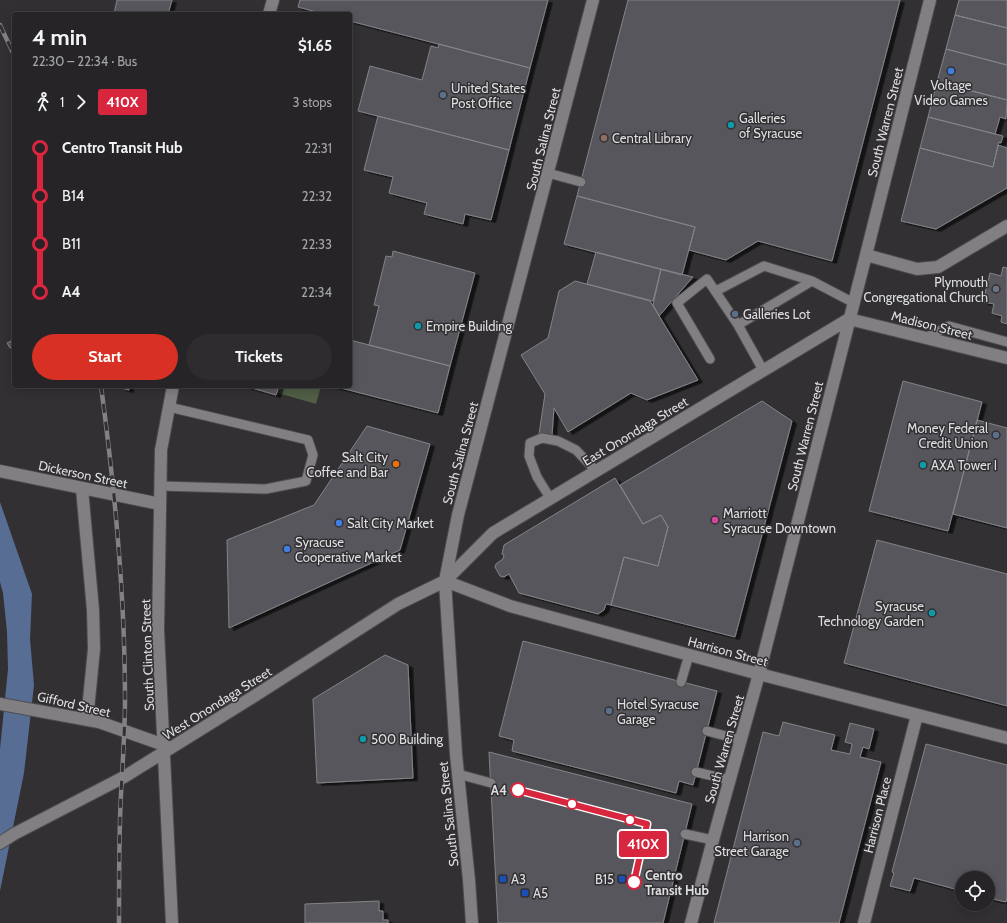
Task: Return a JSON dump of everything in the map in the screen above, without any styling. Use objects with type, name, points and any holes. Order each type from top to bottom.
[{"type":"street","points":[[270,12],[273,0]]},
{"type":"street","name":"South Salina Street","points":[[472,923],[458,774],[445,581],[458,515],[593,0]]},
{"type":"street","name":"South Warren Street","points":[[691,923],[759,674],[930,0]]},
{"type":"street","points":[[866,255],[916,269],[938,267],[1007,226]]},
{"type":"street","name":"East Onondaga Street","points":[[445,581],[493,533],[849,319]]},
{"type":"street","name":"Madison Street","points":[[849,319],[1007,358]]},
{"type":"street","name":"South Clinton Street","points":[[172,923],[158,630],[161,450],[173,388]]},
{"type":"street","name":"Dickerson Street","points":[[4,472],[160,504]]},
{"type":"street","points":[[82,489],[93,610],[94,649],[87,720]]},
{"type":"street","name":"Harrison Street","points":[[445,581],[510,606],[759,674],[1007,738]]},
{"type":"street","name":"West Onondaga Street","points":[[0,843],[14,834],[124,776],[164,748],[270,687],[398,604],[445,581]]},
{"type":"street","name":"Gifford Street","points":[[0,704],[99,722],[164,748]]},
{"type":"street","name":"Harrison Place","points":[[864,923],[917,715]]},
{"type":"lane","points":[[548,173],[580,182]]},
{"type":"lane","points":[[716,291],[764,266],[812,281],[854,302]]},
{"type":"lane","points":[[710,359],[677,303],[707,279],[738,325],[763,370]]},
{"type":"lane","points":[[738,325],[812,281]]},
{"type":"lane","points":[[925,338],[949,326],[1007,342]]},
{"type":"lane","points":[[160,486],[266,489],[306,481],[314,455],[308,440],[169,407]]},
{"type":"lane","points":[[550,498],[537,476],[529,456],[530,443],[542,438],[558,441],[576,450],[596,471]]},
{"type":"lane","points":[[681,682],[689,655]]},
{"type":"lane","points":[[707,731],[741,740]]},
{"type":"lane","points":[[696,772],[730,780]]},
{"type":"lane","points":[[458,774],[491,783]]},
{"type":"lane","points":[[685,834],[713,840]]},
{"type":"green space","points":[[279,388],[320,388],[316,404],[278,393]]},
{"type":"water","points":[[0,502],[32,594],[30,639],[34,685],[24,773],[0,891],[0,749],[8,669],[7,632],[3,593],[0,582]]},
{"type":"building","points":[[117,0],[172,0],[169,12],[114,12]]},
{"type":"building","points":[[300,0],[548,0],[530,68],[352,22],[352,12],[317,12],[298,7]]},
{"type":"building","name":"Galleries of Syracuse","points":[[628,0],[900,0],[832,261],[758,241],[726,260],[689,250],[695,227],[577,196]]},
{"type":"building","points":[[959,0],[1007,0],[1007,28],[955,15]]},
{"type":"building","points":[[955,15],[1007,28],[1007,65],[946,49]]},
{"type":"building","name":"United States Post Office","points":[[439,44],[530,68],[509,150],[358,111],[370,66],[422,80],[431,46],[438,48]]},
{"type":"building","points":[[946,49],[1007,65],[1007,100],[937,82]]},
{"type":"building","points":[[937,82],[1007,100],[1006,119],[1000,117],[995,134],[928,117]]},
{"type":"building","points":[[378,116],[509,150],[491,220],[465,214],[463,224],[424,214],[427,203],[389,193],[393,177],[364,170]]},
{"type":"building","points":[[928,117],[1003,136],[1001,143],[999,142],[993,167],[920,148]]},
{"type":"building","points":[[998,145],[1007,148],[1007,188],[936,229],[901,221],[920,148],[993,167]]},
{"type":"building","points":[[577,196],[695,227],[682,275],[564,244]]},
{"type":"building","name":"Empire Building","points":[[393,251],[475,273],[450,366],[369,345],[379,306],[374,305],[386,256],[392,257]]},
{"type":"building","points":[[596,252],[661,269],[653,301],[587,284]]},
{"type":"building","name":"Plymouth Congregational Church","points":[[1003,267],[1007,268],[1007,324],[1001,322],[1002,316],[992,313],[994,304],[983,302],[990,273],[1001,276]]},
{"type":"building","points":[[661,269],[693,277],[659,316],[653,305]]},
{"type":"building","points":[[575,281],[650,301],[698,380],[647,400],[631,393],[568,432],[554,408],[552,435],[539,434],[545,394],[521,355],[548,338],[559,291]]},
{"type":"building","points":[[11,341],[12,347],[10,348],[7,343]]},
{"type":"building","points":[[352,341],[450,366],[438,413],[341,388],[352,388]]},
{"type":"building","name":"AXA Tower I","points":[[903,381],[982,402],[948,531],[869,511]]},
{"type":"building","points":[[252,388],[278,388],[276,395]]},
{"type":"building","name":"Marriott Syracuse Downtown","points":[[762,401],[792,421],[735,637],[611,605],[624,557],[658,566],[668,527],[661,515],[643,524],[620,485]]},
{"type":"building","points":[[977,420],[1007,428],[1007,528],[953,514]]},
{"type":"building","name":"Salt City Market","points":[[367,426],[430,444],[400,550],[229,628],[227,540],[314,505]]},
{"type":"building","points":[[615,478],[643,524],[661,515],[668,527],[658,566],[624,557],[611,605],[606,604],[604,610],[598,614],[519,593],[509,574],[504,577],[500,576],[495,567],[496,564],[503,559],[504,555],[502,554],[504,545]]},
{"type":"building","name":"Syracuse Technology Garden","points":[[877,540],[1007,574],[1007,706],[844,663]]},
{"type":"building","name":"Hotel Syracuse Garage","points":[[523,641],[717,691],[693,785],[679,781],[676,793],[512,751],[514,740],[499,736]]},
{"type":"building","name":"500 Building","points":[[385,655],[408,665],[413,778],[317,783],[313,699]]},
{"type":"building","name":"Harrison Street Garage","points":[[783,722],[835,735],[831,750],[850,754],[852,744],[845,742],[850,723],[874,729],[869,749],[863,747],[860,757],[881,762],[839,923],[714,923],[763,732],[779,736]]},
{"type":"building","points":[[926,744],[1007,765],[1006,902],[995,900],[995,871],[955,871],[955,889],[914,878],[910,891],[890,886],[894,873],[892,872]]},
{"type":"building","name":"Centro Transit Hub","points":[[489,752],[692,804],[663,923],[498,923]]},
{"type":"building","points":[[379,901],[379,911],[383,911],[383,920],[388,920],[388,923],[305,923],[305,904]]},
{"type":"railway","points":[[0,25],[12,51]]},
{"type":"railway","points":[[101,388],[111,464],[118,542],[125,660],[125,714],[119,859],[119,923]]},
{"type":"bus line","name":"410X","points":[[518,790],[647,824],[634,882]]},
{"type":"place","name":"Voltage Video Games","points":[[951,71]]},
{"type":"place","name":"United States Post Office","points":[[443,95]]},
{"type":"place","name":"Galleries of Syracuse","points":[[731,125]]},
{"type":"place","name":"Central Library","points":[[604,138]]},
{"type":"place","name":"Plymouth Congregational Church","points":[[996,289]]},
{"type":"place","name":"Galleries Lot","points":[[735,314]]},
{"type":"place","name":"Empire Building","points":[[418,326]]},
{"type":"place","name":"Money Federal Credit Union","points":[[996,435]]},
{"type":"place","name":"Salt City Coffee and Bar","points":[[396,464]]},
{"type":"place","name":"AXA Tower I","points":[[923,465]]},
{"type":"place","name":"Marriott Syracuse Downtown","points":[[715,520]]},
{"type":"place","name":"Salt City Market","points":[[339,523]]},
{"type":"place","name":"Syracuse Cooperative Market","points":[[287,549]]},
{"type":"place","name":"Syracuse Technology Garden","points":[[932,613]]},
{"type":"place","name":"Hotel Syracuse Garage","points":[[609,711]]},
{"type":"place","name":"500 Building","points":[[363,739]]},
{"type":"place","name":"A4","points":[[518,790]]},
{"type":"place","name":"Harrison Street Garage","points":[[797,843]]},
{"type":"place","name":"A3","points":[[503,879]]},
{"type":"place","name":"B15","points":[[622,879]]},
{"type":"place","name":"Centro Transit Hub","points":[[634,882]]},
{"type":"place","name":"A5","points":[[525,893]]}]
